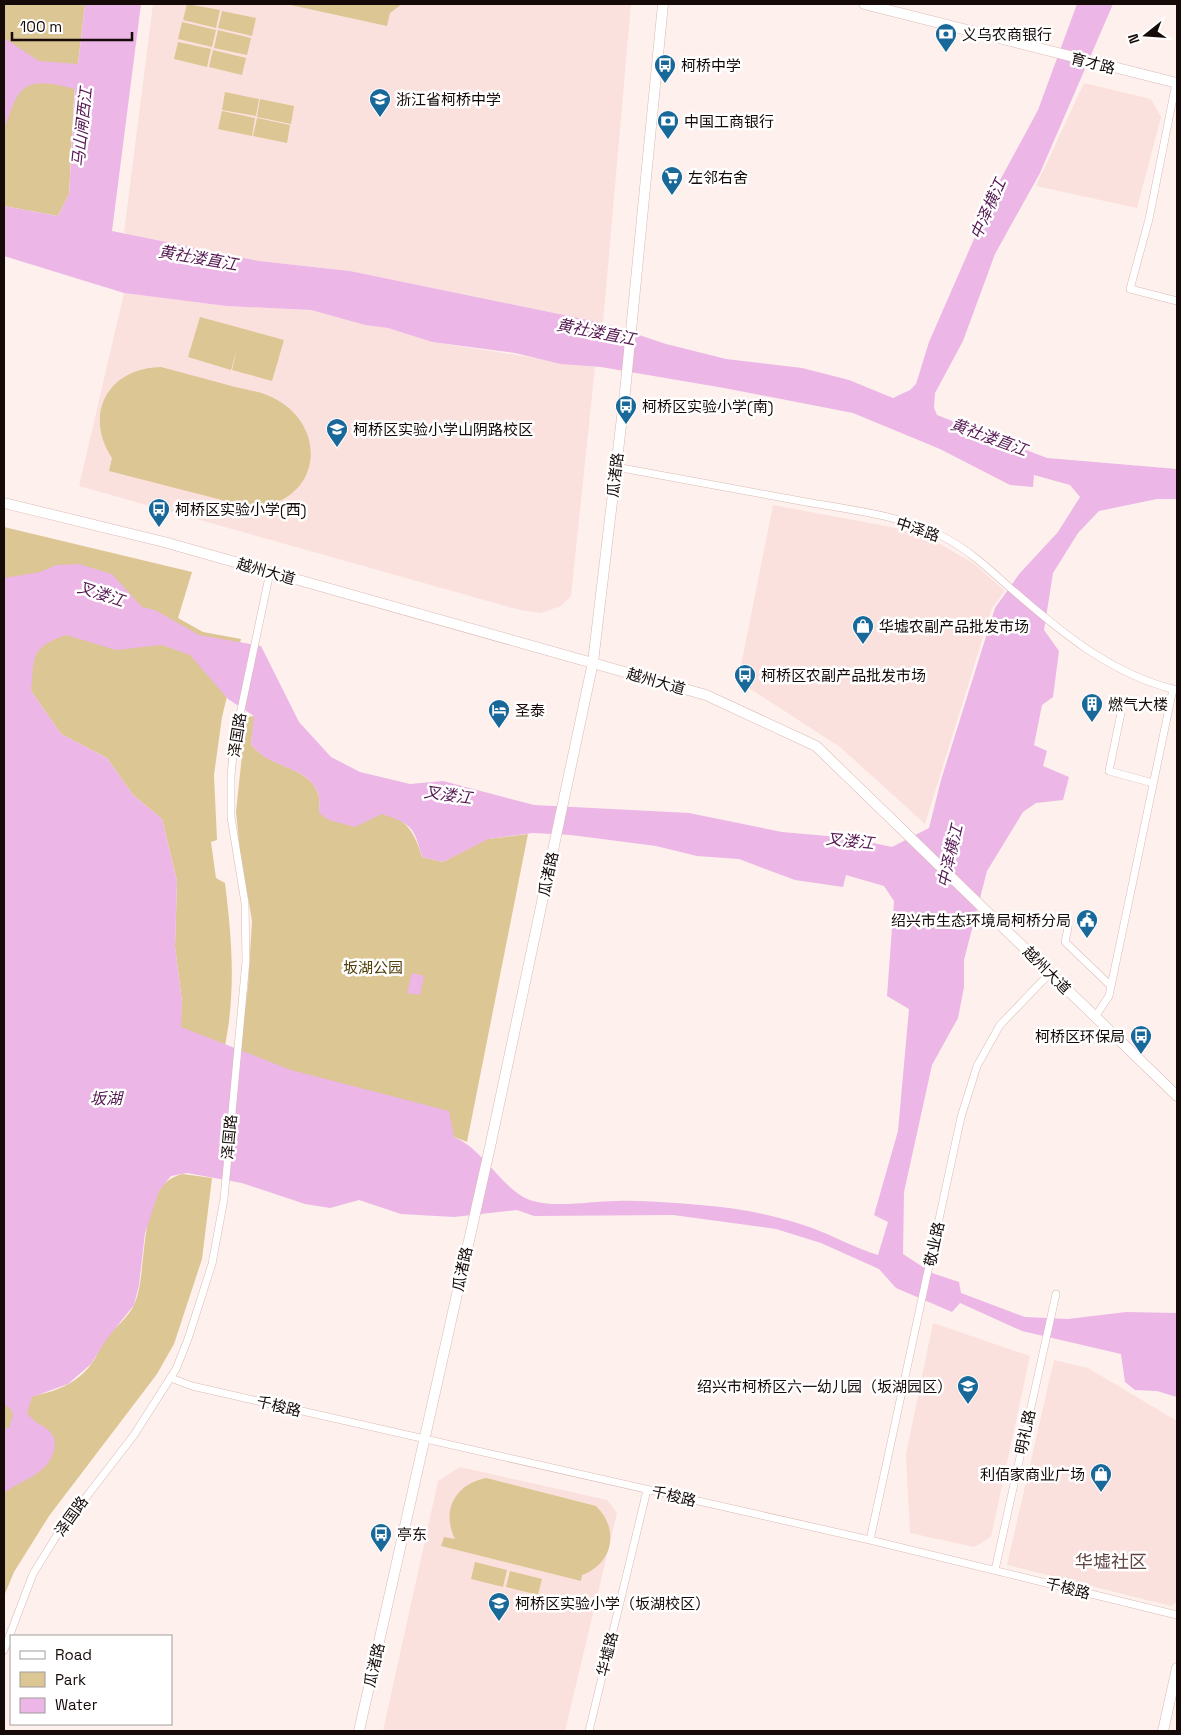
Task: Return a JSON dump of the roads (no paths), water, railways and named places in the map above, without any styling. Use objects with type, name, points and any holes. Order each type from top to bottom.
[{"type":"street","name":"瓜渚路","points":[[359,1731],[490,1148],[593,662],[632,320],[663,4]]},
{"type":"street","name":"育才路","points":[[864,4],[1177,83]]},
{"type":"street","points":[[1177,83],[1149,219],[1130,289],[1177,301]]},
{"type":"street","name":"中泽路","points":[[616,467],[862,512],[918,526],[942,536],[972,553],[1007,585],[1090,652],[1113,664],[1175,689]]},
{"type":"street","name":"越州大道","points":[[4,503],[164,542],[706,695],[816,746],[1177,1096]]},
{"type":"street","name":"泽国路","points":[[4,1650],[33,1574],[57,1535],[134,1435],[170,1378],[188,1339],[204,1293],[219,1233],[224,1199],[246,961],[245,903],[236,859],[231,809],[233,751],[270,572]]},
{"type":"street","points":[[1095,1017],[1109,996],[1153,783],[1175,689]]},
{"type":"street","points":[[1121,713],[1109,771],[1153,783]]},
{"type":"street","points":[[1068,928],[1065,942],[1111,986]]},
{"type":"street","name":"敬业路","points":[[870,1540],[961,1117],[977,1066],[1000,1025],[1050,974]]},
{"type":"street","name":"明礼路","points":[[994,1570],[1056,1294]]},
{"type":"street","name":"千梭路","points":[[170,1378],[192,1386],[870,1540],[1177,1615]]},
{"type":"street","name":"华墟路","points":[[589,1731],[647,1490]]},
{"type":"street","points":[[1163,1731],[1177,1668]]},
{"type":"water","points":[[85,4],[141,4],[112,231],[259,261],[350,271],[603,323],[666,344],[726,359],[802,368],[849,380],[893,398],[910,390],[916,384],[929,342],[998,184],[1038,110],[1077,4],[1113,4],[1040,173],[995,254],[963,341],[935,393],[934,408],[937,415],[1047,458],[1177,469],[1177,499],[1157,499],[1099,511],[1078,533],[1053,573],[1044,630],[1059,651],[1053,697],[1042,705],[1034,745],[1047,751],[1043,766],[1069,777],[1063,800],[1036,803],[1023,812],[987,871],[964,960],[964,987],[958,1018],[932,1065],[904,1192],[903,1254],[932,1273],[959,1282],[961,1293],[1025,1317],[1068,1319],[1126,1312],[1177,1313],[1177,1397],[1157,1391],[1135,1390],[1125,1382],[1121,1354],[1022,1331],[960,1303],[952,1312],[896,1288],[879,1269],[821,1243],[776,1229],[673,1215],[534,1216],[517,1210],[454,1217],[401,1214],[359,1200],[330,1208],[305,1204],[242,1183],[187,1173],[171,1176],[159,1191],[145,1233],[139,1285],[134,1305],[106,1340],[91,1364],[68,1384],[32,1397],[27,1413],[53,1435],[55,1446],[51,1459],[40,1471],[4,1493],[4,1428],[9,1428],[13,1415],[10,1408],[4,1405],[4,578],[40,572],[56,565],[79,564],[112,574],[142,607],[155,610],[199,635],[261,646],[299,722],[331,757],[360,772],[410,784],[443,781],[534,805],[689,813],[782,832],[850,838],[892,847],[929,828],[941,780],[995,608],[1020,573],[1058,532],[1080,497],[1070,485],[1034,475],[1033,487],[1010,485],[940,449],[853,413],[601,367],[561,364],[515,353],[432,342],[388,328],[365,325],[311,310],[226,306],[124,293],[4,256],[4,206],[58,216],[69,194],[75,89],[44,83],[26,87],[14,102],[4,131],[4,38],[39,61],[78,64]],"holes":[[[66,635],[116,650],[162,645],[190,655],[228,699],[254,716],[251,744],[268,759],[297,772],[312,784],[319,795],[319,813],[329,820],[355,827],[382,814],[399,821],[413,832],[422,857],[443,862],[488,839],[533,833],[571,835],[656,846],[697,856],[739,859],[795,880],[843,887],[846,875],[884,886],[894,901],[887,996],[909,1009],[898,1131],[874,1215],[888,1222],[878,1255],[798,1223],[743,1210],[648,1201],[564,1204],[533,1201],[513,1189],[475,1151],[454,1137],[449,1111],[291,1070],[181,1027],[182,1002],[175,947],[177,881],[162,819],[133,795],[107,758],[61,734],[31,691],[36,655],[45,644]]]},
{"type":"water","points":[[412,973],[424,976],[420,995],[407,993]]},
{"type":"place","name":"义乌农商银行","points":[[946,53]]},
{"type":"place","name":"柯桥中学","points":[[665,84]]},
{"type":"place","name":"浙江省柯桥中学","points":[[380,118]]},
{"type":"place","name":"中国工商银行","points":[[668,140]]},
{"type":"place","name":"左邻右舍","points":[[672,196]]},
{"type":"place","name":"柯桥区实验小学(南)","points":[[626,425]]},
{"type":"place","name":"柯桥区实验小学山阴路校区","points":[[337,448]]},
{"type":"place","name":"柯桥区实验小学(西)","points":[[159,528]]},
{"type":"place","name":"华墟农副产品批发市场","points":[[863,645]]},
{"type":"place","name":"柯桥区农副产品批发市场","points":[[745,694]]},
{"type":"place","name":"燃气大楼","points":[[1092,723]]},
{"type":"place","name":"圣泰","points":[[499,729]]},
{"type":"place","name":"绍兴市生态环境局柯桥分局","points":[[1087,939]]},
{"type":"place","name":"柯桥区环保局","points":[[1141,1055]]},
{"type":"place","name":"绍兴市柯桥区六一幼儿园（坂湖园区）","points":[[968,1405]]},
{"type":"place","name":"利佰家商业广场","points":[[1101,1493]]},
{"type":"place","name":"亭东","points":[[381,1553]]},
{"type":"place","name":"柯桥区实验小学（坂湖校区）","points":[[499,1622]]},
{"type":"district","name":"华墟社区","points":[[1111,1561]]},
{"type":"water label","name":"马山闸西江","points":[[82,127]]},
{"type":"water label","name":"中泽横江","points":[[988,209]]},
{"type":"water label","name":"黄社溇直江","points":[[198,258]]},
{"type":"water label","name":"黄社溇直江","points":[[596,332]]},
{"type":"water label","name":"黄社溇直江","points":[[989,437]]},
{"type":"water label","name":"叉溇江","points":[[101,594]]},
{"type":"water label","name":"叉溇江","points":[[448,795]]},
{"type":"water label","name":"叉溇江","points":[[850,841]]},
{"type":"water label","name":"中泽横江","points":[[950,856]]},
{"type":"water label","name":"坂湖","points":[[106,1098]]},
{"type":"park label","name":"坂湖公园","points":[[373,967]]}]
